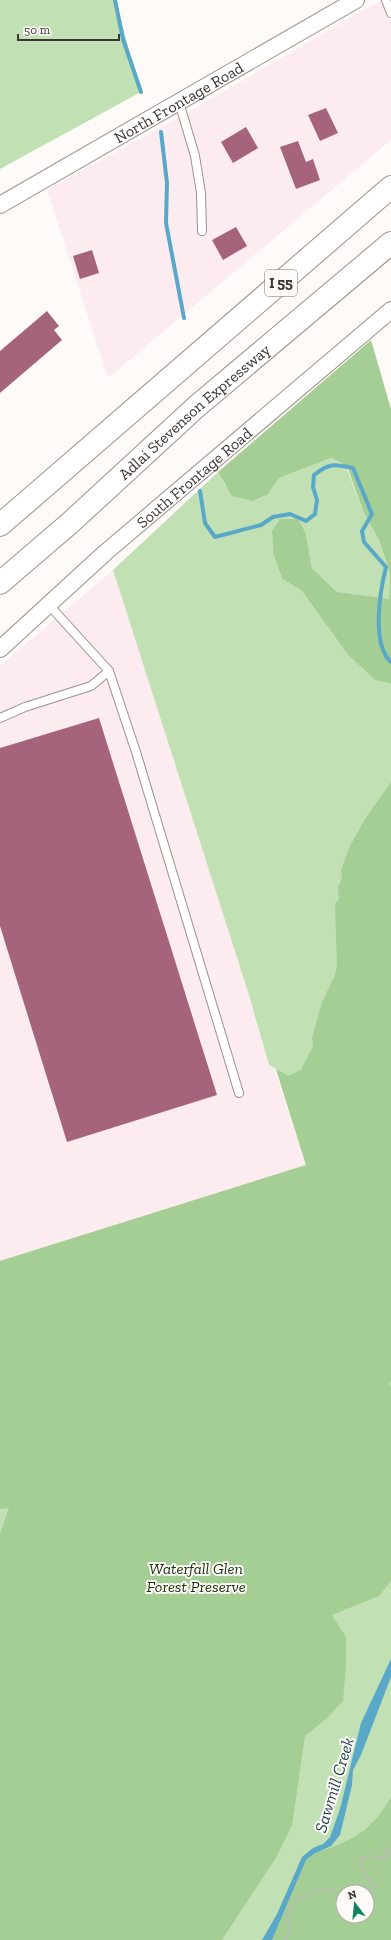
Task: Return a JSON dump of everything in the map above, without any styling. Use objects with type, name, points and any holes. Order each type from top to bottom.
[{"type":"highway","name":"I 55","points":[[0,525],[391,187]]},
{"type":"highway","name":"Adlai Stevenson Expressway","points":[[0,583],[70,523],[196,408],[391,242]]},
{"type":"highway","points":[[0,514],[86,451]]},
{"type":"highway","points":[[0,591],[70,523]]},
{"type":"street","name":"North Frontage Road","points":[[0,205],[356,0]]},
{"type":"street","name":"South Frontage Road","points":[[0,649],[106,552],[391,310]]},
{"type":"lane","points":[[386,0],[391,14]]},
{"type":"lane","points":[[179,102],[195,156],[202,193],[202,231]]},
{"type":"lane","points":[[48,604],[109,671],[136,752],[239,1093]]},
{"type":"lane","points":[[0,718],[25,707],[91,686],[109,671]]},
{"type":"path","points":[[372,1884],[362,1869],[361,1859],[372,1856],[386,1859],[385,1849],[391,1852]]},
{"type":"path","points":[[285,1940],[289,1934],[289,1923],[286,1915],[297,1899],[308,1897],[320,1888],[335,1891]]},
{"type":"shaded area","points":[[381,0],[391,0],[391,140],[108,378],[47,190],[185,114]]},
{"type":"shaded area","points":[[113,570],[306,1165],[0,1261],[0,666]]},
{"type":"green space","points":[[0,0],[115,0],[141,92],[0,169]]},
{"type":"green space","points":[[371,340],[391,409],[391,684],[375,680],[348,655],[301,590],[282,579],[273,553],[272,531],[280,519],[298,519],[306,534],[312,568],[337,592],[389,599],[390,573],[379,540],[363,511],[347,466],[331,458],[279,478],[268,494],[253,501],[232,496],[218,472]]},
{"type":"green space","name":"Waterfall Glen Forest Preserve","points":[[331,458],[346,466],[363,511],[379,540],[390,573],[389,600],[337,592],[312,568],[306,534],[272,531],[273,553],[282,579],[301,590],[348,655],[375,680],[391,684],[391,1940],[0,1940],[0,1261],[306,1165],[276,1069],[269,1065],[249,995],[113,570],[218,472],[225,485],[268,494],[279,478]]},
{"type":"green space","name":"Waterfall Glen Forest Preserve","points":[[391,782],[391,1382],[389,1382],[391,1387],[391,1581],[379,1596],[332,1615],[346,1637],[346,1665],[343,1701],[326,1719],[305,1736],[292,1825],[277,1856],[222,1940],[0,1940],[0,1534],[9,1508],[0,1509],[0,1261],[306,1165],[276,1069],[288,1076],[301,1070],[313,1046],[312,1038],[322,1002],[335,975],[337,966],[335,904],[339,899],[338,887],[342,878],[341,870],[350,846],[365,819]]},
{"type":"green space","points":[[391,1797],[391,1940],[272,1940],[306,1860],[360,1833],[380,1814]]},
{"type":"water","points":[[391,1659],[391,1677],[361,1755],[353,1770],[352,1785],[340,1835],[331,1846],[314,1854],[306,1860],[272,1940],[262,1940],[277,1914],[302,1857],[313,1848],[323,1844],[330,1837],[340,1809],[361,1723]]},
{"type":"building","points":[[326,108],[338,133],[320,141],[308,115]]},
{"type":"building","points":[[246,127],[258,148],[233,163],[221,142]]},
{"type":"building","points":[[298,141],[306,162],[313,159],[320,180],[296,189],[280,147]]},
{"type":"building","points":[[236,227],[247,246],[223,260],[212,240]]},
{"type":"building","points":[[92,250],[99,273],[80,279],[73,256]]},
{"type":"building","points":[[47,311],[59,326],[54,330],[62,340],[0,393],[0,351]]},
{"type":"building","points":[[99,718],[217,1095],[67,1142],[0,926],[0,748]]},
{"type":"waterway","points":[[115,0],[123,39],[141,92]]},
{"type":"waterway","points":[[161,132],[167,183],[166,223],[184,318]]},
{"type":"waterway","points":[[200,491],[205,523],[215,537],[261,525],[273,517],[290,514],[306,521],[315,514],[317,500],[313,487],[314,475],[328,466],[336,465],[353,468],[372,514],[362,531],[364,542],[386,567],[381,589],[379,630],[381,643],[385,654],[391,662]]},
{"type":"water label","name":"Sawmill Creek","points":[[334,1785]]}]
